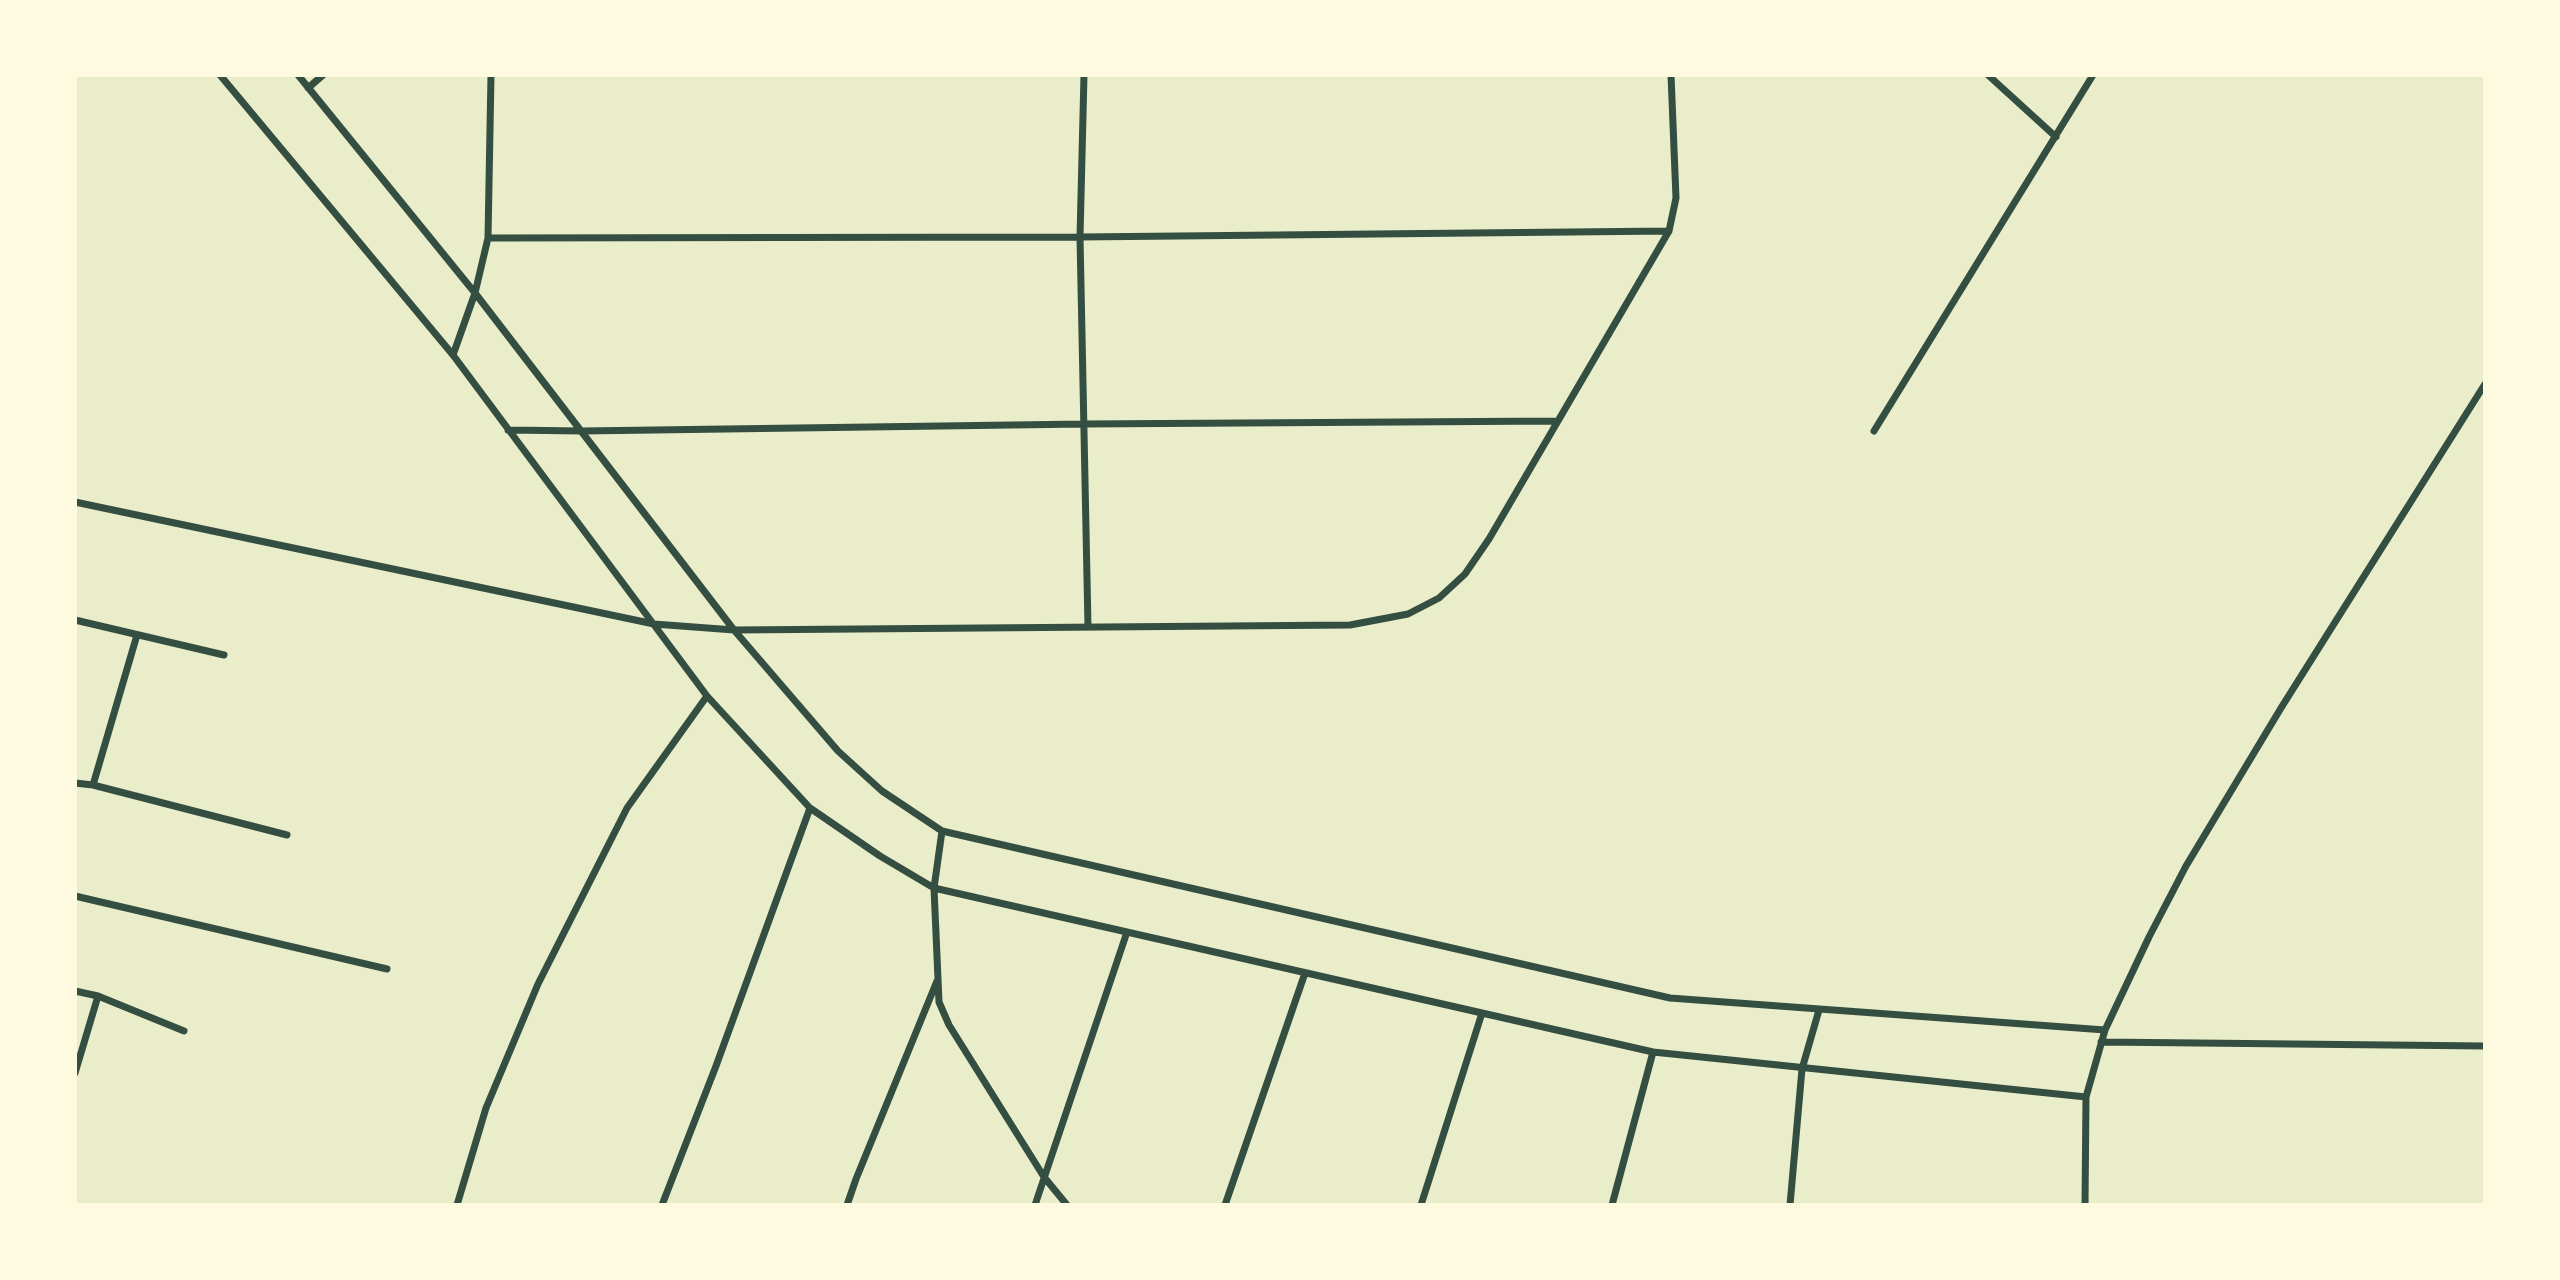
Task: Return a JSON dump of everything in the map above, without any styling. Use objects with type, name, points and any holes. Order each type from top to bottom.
[{"type":"street","points":[[220,75],[453,355],[707,696],[810,808],[880,856],[934,888],[1653,1052],[2086,1097]]},
{"type":"street","points":[[298,75],[475,293],[734,630],[838,751],[882,791],[942,831],[1670,998],[2105,1030]]},
{"type":"street","points":[[308,88],[323,75]]},
{"type":"street","points":[[453,355],[475,293],[488,238],[491,75]]},
{"type":"street","points":[[1084,75],[1080,237],[1088,627]]},
{"type":"street","points":[[75,502],[654,624],[734,630],[1350,625],[1408,614],[1439,598],[1465,573],[1489,539],[1669,231],[1676,198],[1671,75]]},
{"type":"street","points":[[1988,75],[2056,137]]},
{"type":"street","points":[[1874,431],[2093,75]]},
{"type":"street","points":[[488,238],[1080,237],[1669,231]]},
{"type":"street","points":[[2085,1205],[2086,1097],[2105,1030],[2186,866],[2281,708],[2485,384]]},
{"type":"street","points":[[508,430],[1557,421]]},
{"type":"street","points":[[75,620],[224,655]]},
{"type":"street","points":[[93,785],[137,635]]},
{"type":"street","points":[[457,1205],[486,1108],[507,1052],[538,984],[627,808],[707,696]]},
{"type":"street","points":[[75,783],[93,785],[287,835]]},
{"type":"street","points":[[662,1205],[810,808]]},
{"type":"street","points":[[942,831],[934,888],[939,1002],[949,1025],[1044,1177],[1068,1205]]},
{"type":"street","points":[[75,896],[387,969]]},
{"type":"street","points":[[1035,1205],[1126,932]]},
{"type":"street","points":[[1225,1205],[1306,973]]},
{"type":"street","points":[[848,1205],[856,1179],[937,981]]},
{"type":"street","points":[[75,991],[98,996],[184,1031]]},
{"type":"street","points":[[75,1073],[98,996]]},
{"type":"street","points":[[1790,1205],[1802,1069],[1819,1010]]},
{"type":"street","points":[[1421,1205],[1482,1013]]},
{"type":"street","points":[[2101,1042],[2485,1046]]},
{"type":"street","points":[[1612,1205],[1653,1052]]}]
